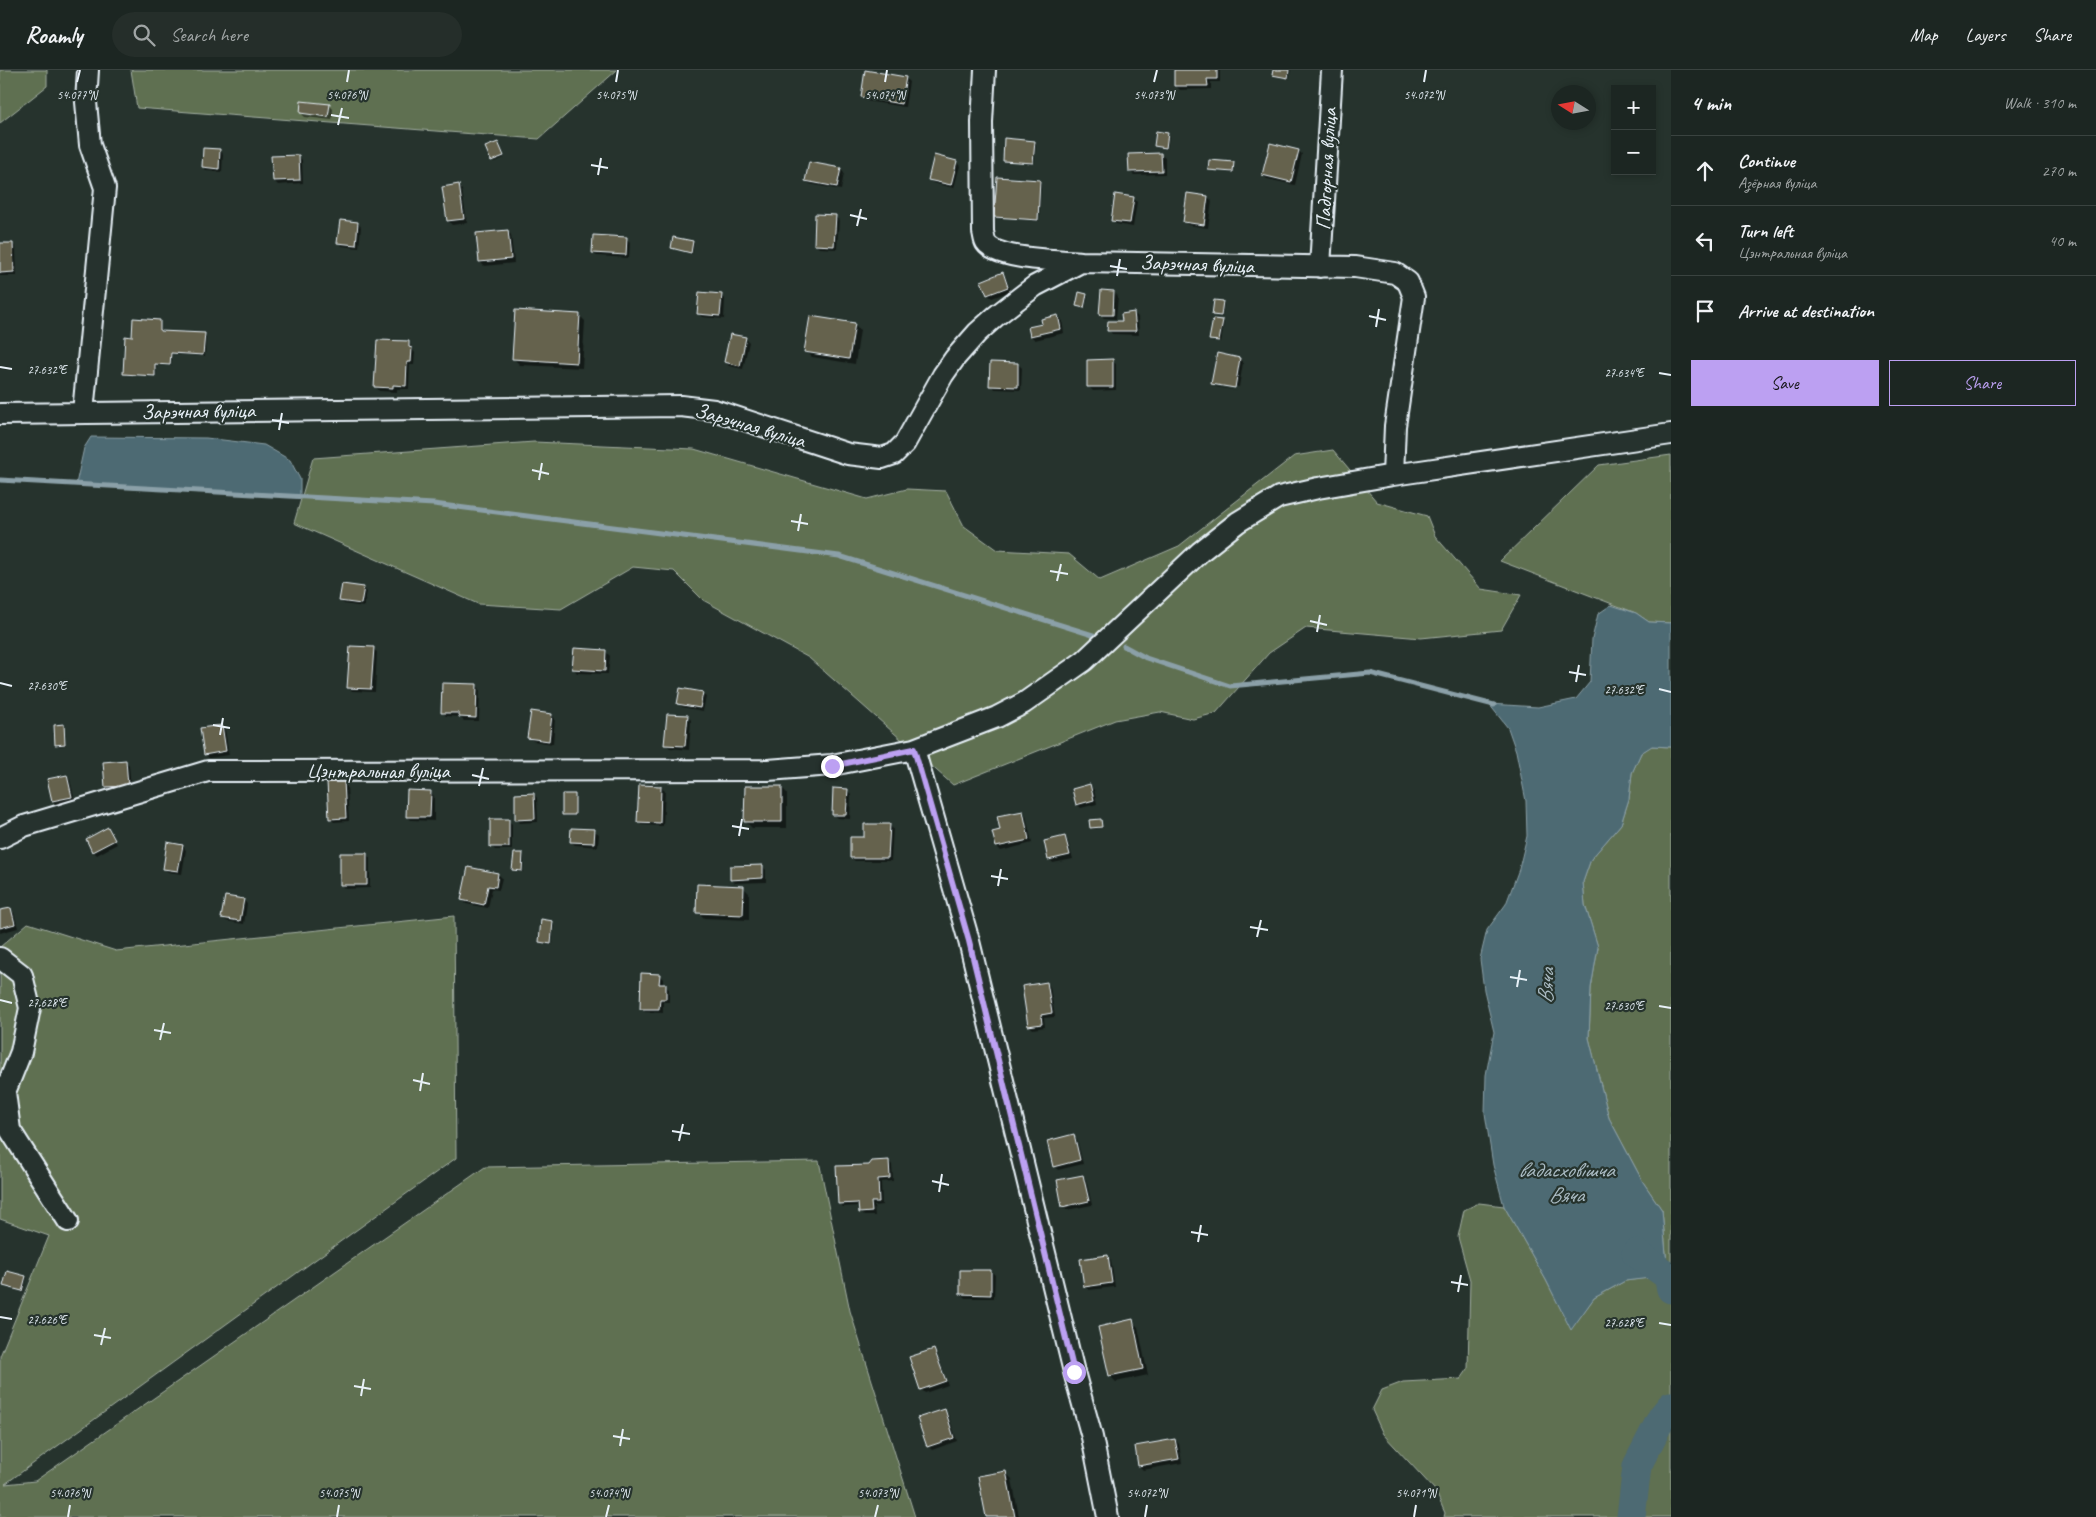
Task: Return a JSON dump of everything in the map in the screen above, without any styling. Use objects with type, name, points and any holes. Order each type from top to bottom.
[{"type":"street","points":[[83,412],[105,188],[90,145],[86,102],[88,70]]},
{"type":"street","points":[[985,70],[982,122],[982,232],[987,244],[997,252],[1012,255],[1081,262]]},
{"type":"street","name":"Падгорная вуліца","points":[[1320,267],[1332,70]]},
{"type":"street","name":"Зарэчная вуліца","points":[[0,414],[681,406],[714,410],[848,454],[882,458],[894,454],[905,443],[955,358],[977,333],[1035,286],[1081,262],[1354,267],[1395,273],[1408,282],[1414,297],[1395,426],[1393,475]]},
{"type":"street","name":"Цэнтральная вуліца","points":[[0,838],[24,826],[208,771],[768,770],[832,766],[914,749],[997,717],[1024,704],[1084,661],[1200,552],[1238,522],[1279,497],[1393,475],[1671,434]]},
{"type":"street","points":[[914,749],[969,941],[1074,1372],[1092,1437],[1108,1517]]},
{"type":"street","points":[[0,958],[22,975],[30,1008],[20,1052],[5,1092],[10,1130],[68,1221]]},
{"type":"green space","points":[[0,70],[47,70],[47,86],[0,123]]},
{"type":"green space","points":[[131,70],[617,70],[539,139],[137,108]]},
{"type":"green space","points":[[534,442],[694,449],[867,499],[907,489],[946,491],[964,526],[997,550],[1069,554],[1100,580],[1179,546],[1294,456],[1333,450],[1377,502],[1427,516],[1435,536],[1481,589],[1521,595],[1501,630],[1421,638],[1306,628],[1269,653],[1216,713],[1193,719],[1160,712],[1115,720],[953,785],[809,658],[703,600],[674,571],[633,567],[561,609],[478,604],[294,523],[313,458]]},
{"type":"green space","points":[[1671,455],[1671,623],[1649,622],[1636,613],[1500,561],[1599,465]]},
{"type":"green space","points":[[1651,746],[1671,747],[1671,1517],[1444,1517],[1445,1513],[1435,1490],[1383,1434],[1372,1410],[1382,1390],[1403,1382],[1461,1379],[1468,1369],[1470,1280],[1458,1237],[1464,1210],[1479,1203],[1504,1206],[1571,1329],[1594,1298],[1625,1281],[1668,1275],[1662,1210],[1643,1182],[1609,1118],[1589,1038],[1591,988],[1598,947],[1585,905],[1583,882],[1591,859],[1621,824],[1629,799],[1632,773],[1641,753]]},
{"type":"green space","points":[[454,916],[456,1158],[5,1484],[35,1481],[485,1167],[819,1161],[850,1311],[915,1517],[0,1517],[0,1356],[49,1236],[0,1219],[0,947],[28,923],[116,951]]},
{"type":"water","points":[[91,437],[206,438],[264,445],[290,460],[300,479],[300,497],[76,484],[84,448]]},
{"type":"water","name":"вадасховішча Вяча","points":[[1611,605],[1636,613],[1649,622],[1671,623],[1671,747],[1652,746],[1641,753],[1632,773],[1629,799],[1621,824],[1591,859],[1583,882],[1585,905],[1598,947],[1591,988],[1589,1038],[1609,1118],[1643,1182],[1662,1210],[1668,1276],[1625,1281],[1594,1298],[1571,1330],[1546,1280],[1504,1206],[1493,1165],[1485,1113],[1486,1075],[1494,1032],[1484,990],[1480,959],[1487,930],[1506,904],[1519,869],[1527,836],[1526,801],[1516,751],[1508,728],[1489,704],[1538,707],[1576,699],[1590,682],[1592,639],[1598,614]]},
{"type":"building","points":[[865,70],[906,77],[901,104],[861,97]]},
{"type":"building","points":[[1174,70],[1217,70],[1217,79],[1207,79],[1208,86],[1174,86]]},
{"type":"building","points":[[1273,70],[1289,70],[1288,78],[1272,75]]},
{"type":"building","points":[[301,101],[330,104],[328,117],[300,113]]},
{"type":"building","points":[[1156,131],[1168,133],[1166,148],[1154,146]]},
{"type":"building","points":[[1004,138],[1035,141],[1033,163],[1003,161]]},
{"type":"building","points":[[498,142],[504,156],[491,161],[485,147]]},
{"type":"building","points":[[1270,143],[1299,150],[1291,182],[1262,175]]},
{"type":"building","points":[[203,148],[220,149],[219,169],[202,167]]},
{"type":"building","points":[[1161,153],[1162,171],[1129,172],[1128,154]]},
{"type":"building","points":[[299,155],[300,180],[273,181],[271,156]]},
{"type":"building","points":[[934,155],[957,161],[951,185],[928,180]]},
{"type":"building","points":[[1209,160],[1234,162],[1233,172],[1208,170]]},
{"type":"building","points":[[809,162],[841,168],[837,187],[805,181]]},
{"type":"building","points":[[997,177],[1040,180],[1038,220],[994,217]]},
{"type":"building","points":[[459,184],[464,219],[447,221],[442,187]]},
{"type":"building","points":[[1187,193],[1208,196],[1204,225],[1183,222]]},
{"type":"building","points":[[1115,194],[1134,197],[1130,223],[1111,221]]},
{"type":"building","points":[[815,214],[836,215],[834,246],[814,245]]},
{"type":"building","points":[[340,220],[358,222],[356,245],[337,243]]},
{"type":"building","points":[[508,230],[511,259],[479,262],[476,233]]},
{"type":"building","points":[[593,235],[627,237],[626,255],[592,253]]},
{"type":"building","points":[[673,237],[693,241],[691,253],[671,248]]},
{"type":"building","points":[[0,243],[13,243],[14,272],[0,273]]},
{"type":"building","points":[[1003,272],[1008,287],[987,295],[981,281]]},
{"type":"building","points":[[1101,290],[1114,291],[1113,315],[1099,315]]},
{"type":"building","points":[[699,292],[722,294],[720,316],[697,314]]},
{"type":"building","points":[[1079,292],[1087,294],[1084,308],[1076,306]]},
{"type":"building","points":[[1214,300],[1223,301],[1221,316],[1212,315]]},
{"type":"building","points":[[515,310],[580,314],[577,363],[512,359]]},
{"type":"building","points":[[1134,312],[1136,331],[1107,331],[1108,321],[1122,321],[1121,314]]},
{"type":"building","points":[[1058,315],[1061,329],[1030,336],[1028,327],[1042,324],[1041,319]]},
{"type":"building","points":[[810,316],[855,323],[849,359],[804,352]]},
{"type":"building","points":[[133,318],[160,320],[160,331],[205,333],[203,355],[171,353],[170,365],[155,364],[155,376],[123,374],[125,336],[132,337]]},
{"type":"building","points":[[1213,319],[1223,320],[1219,341],[1209,340]]},
{"type":"building","points":[[730,334],[746,337],[740,366],[724,362]]},
{"type":"building","points":[[377,340],[409,341],[409,347],[412,348],[411,362],[407,362],[406,386],[393,385],[393,388],[374,387]]},
{"type":"building","points":[[1217,353],[1240,358],[1235,388],[1211,384]]},
{"type":"building","points":[[1113,359],[1113,387],[1087,387],[1087,360]]},
{"type":"building","points":[[990,362],[1018,363],[1018,387],[989,386]]},
{"type":"building","points":[[342,584],[364,587],[361,604],[339,601]]},
{"type":"building","points":[[350,646],[374,647],[371,689],[347,688]]},
{"type":"building","points":[[574,648],[606,650],[605,671],[572,669]]},
{"type":"building","points":[[442,683],[477,684],[476,718],[459,717],[459,713],[441,713]]},
{"type":"building","points":[[680,688],[703,692],[700,708],[677,704]]},
{"type":"building","points":[[531,711],[552,714],[549,741],[527,738]]},
{"type":"building","points":[[667,714],[688,715],[685,746],[664,745]]},
{"type":"building","points":[[64,724],[65,744],[55,745],[54,725]]},
{"type":"building","points":[[222,725],[226,751],[204,755],[200,728]]},
{"type":"building","points":[[126,760],[128,786],[105,787],[103,762]]},
{"type":"building","points":[[67,775],[72,797],[52,801],[47,779]]},
{"type":"building","points":[[344,781],[346,818],[329,819],[327,782]]},
{"type":"building","points":[[1090,784],[1094,800],[1076,805],[1072,789]]},
{"type":"building","points":[[639,785],[661,786],[660,823],[637,822]]},
{"type":"building","points":[[745,786],[782,786],[782,822],[744,822]]},
{"type":"building","points":[[833,788],[848,789],[846,815],[832,815]]},
{"type":"building","points":[[407,790],[431,791],[430,817],[406,817]]},
{"type":"building","points":[[534,793],[535,819],[515,820],[515,794]]},
{"type":"building","points":[[562,794],[575,794],[575,815],[562,815]]},
{"type":"building","points":[[1023,811],[1029,840],[996,847],[992,832],[1000,830],[997,816]]},
{"type":"building","points":[[490,819],[509,819],[509,847],[490,847]]},
{"type":"building","points":[[1101,819],[1102,827],[1090,828],[1089,820]]},
{"type":"building","points":[[864,824],[890,824],[888,858],[850,858],[850,837],[864,837]]},
{"type":"building","points":[[108,827],[115,840],[92,852],[86,839]]},
{"type":"building","points":[[571,828],[595,829],[594,843],[570,842]]},
{"type":"building","points":[[1065,836],[1070,855],[1048,860],[1044,841]]},
{"type":"building","points":[[167,842],[183,845],[178,871],[163,869]]},
{"type":"building","points":[[340,853],[367,853],[367,885],[340,885]]},
{"type":"building","points":[[514,853],[523,853],[522,871],[512,870]]},
{"type":"building","points":[[763,865],[763,878],[730,880],[730,866]]},
{"type":"building","points":[[468,867],[498,873],[496,887],[488,886],[484,905],[461,900]]},
{"type":"building","points":[[697,884],[744,886],[743,915],[696,913]]},
{"type":"building","points":[[225,896],[244,899],[240,921],[221,918]]},
{"type":"building","points":[[11,908],[15,924],[0,928],[0,910]]},
{"type":"building","points":[[541,919],[553,921],[551,944],[539,942]]},
{"type":"building","points":[[641,973],[660,974],[659,984],[666,984],[666,999],[660,999],[659,1009],[640,1009]]},
{"type":"building","points":[[1047,982],[1052,1013],[1041,1015],[1042,1024],[1028,1026],[1022,986]]},
{"type":"building","points":[[1074,1134],[1080,1160],[1053,1167],[1047,1141]]},
{"type":"building","points":[[889,1160],[890,1178],[878,1179],[879,1202],[871,1202],[872,1212],[859,1213],[858,1203],[838,1204],[836,1166],[869,1165],[872,1161]]},
{"type":"building","points":[[1083,1175],[1089,1201],[1062,1207],[1057,1180]]},
{"type":"building","points":[[1108,1255],[1112,1283],[1084,1287],[1080,1259]]},
{"type":"building","points":[[960,1270],[991,1270],[991,1295],[960,1294]]},
{"type":"building","points":[[7,1271],[26,1276],[22,1291],[3,1286]]},
{"type":"building","points":[[1133,1319],[1143,1369],[1109,1376],[1098,1327]]},
{"type":"building","points":[[934,1349],[946,1381],[920,1390],[909,1357]]},
{"type":"building","points":[[945,1409],[954,1438],[927,1447],[917,1418]]},
{"type":"building","points":[[1175,1439],[1179,1459],[1138,1466],[1135,1446]]},
{"type":"building","points":[[1006,1471],[1015,1517],[986,1517],[978,1476]]},
{"type":"waterway","points":[[0,480],[434,504],[839,556],[1096,636]]},
{"type":"waterway","points":[[1124,646],[1146,658],[1230,686],[1370,673],[1494,705]]},
{"type":"waterway","name":"Вяча","points":[[1636,1253],[1668,1276],[1671,1289]]},
{"type":"waterway","name":"Вяча","points":[[1631,1517],[1637,1466],[1662,1417],[1671,1406]]},
{"type":"route","points":[[832,766],[914,749],[969,941],[1074,1372]]}]
